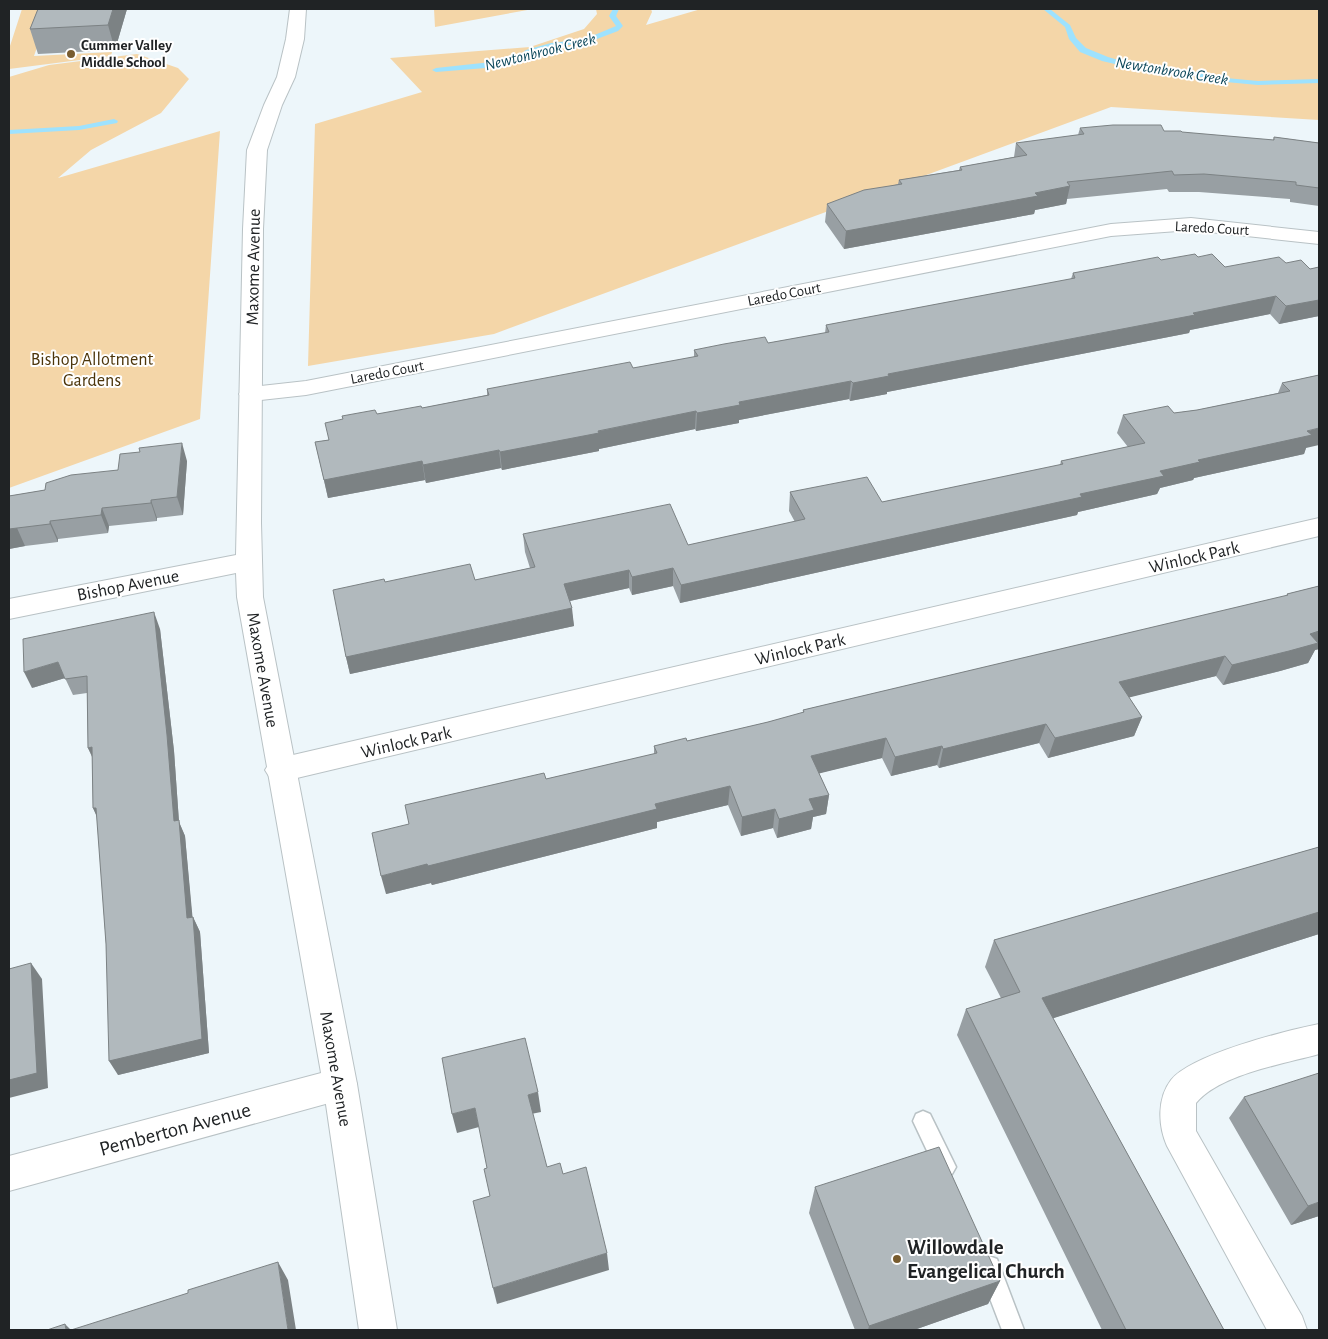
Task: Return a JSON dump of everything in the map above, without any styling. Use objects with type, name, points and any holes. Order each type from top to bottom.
[{"type":"street","name":"Maxome Avenue","points":[[298,9],[295,40],[286,77],[273,105],[257,150],[253,229],[248,562],[250,596],[280,770],[340,1084],[378,1330]]},
{"type":"street","name":"Laredo Court","points":[[251,394],[306,388],[1111,230],[1191,224],[1319,238]]},
{"type":"street","name":"Winlock Park","points":[[280,770],[1319,527]]},
{"type":"street","name":"Bishop Avenue","points":[[9,609],[248,562]]},
{"type":"street","points":[[1288,1330],[1179,1134],[1177,1116],[1182,1093],[1195,1080],[1231,1065],[1319,1038]]},
{"type":"street","name":"Pemberton Avenue","points":[[9,1174],[340,1084]]},
{"type":"lane","points":[[923,1121],[955,1189]]},
{"type":"lane","points":[[982,1250],[1013,1330]]},
{"type":"green space","points":[[22,9],[50,9],[34,56],[112,52],[111,56],[9,69],[9,49]]},
{"type":"green space","points":[[434,9],[533,9],[435,27]]},
{"type":"green space","points":[[596,9],[651,9],[652,12],[646,25],[701,9],[1319,9],[1319,120],[1111,107],[494,334],[308,366],[315,124],[422,92],[390,58],[530,47],[584,29],[597,14]]},
{"type":"green space","name":"Bishop Allotment Gardens","points":[[137,54],[178,68],[189,79],[161,113],[91,150],[58,178],[220,131],[200,419],[9,488],[9,77],[49,65]]},
{"type":"building","points":[[38,9],[113,9],[108,25],[30,29]]},
{"type":"building","points":[[1113,125],[1161,125],[1164,131],[1274,140],[1274,137],[1319,143],[1319,188],[1296,185],[1296,182],[1204,174],[1174,175],[1172,171],[1067,182],[1070,186],[1035,193],[1038,196],[846,231],[827,204],[864,190],[902,184],[899,180],[962,170],[960,167],[1027,155],[1016,143],[1084,134],[1080,128]]},
{"type":"building","points":[[1195,254],[1198,257],[1212,254],[1225,267],[1279,257],[1286,263],[1301,260],[1310,269],[1319,267],[1319,300],[1286,306],[1276,296],[1193,313],[1195,315],[888,374],[889,376],[853,383],[851,381],[739,402],[740,405],[697,413],[696,411],[598,431],[599,433],[423,465],[422,461],[324,480],[315,442],[329,440],[325,423],[343,419],[342,416],[375,410],[377,414],[421,406],[422,408],[489,395],[487,389],[630,362],[633,368],[698,356],[694,350],[724,344],[765,337],[768,343],[829,332],[826,325],[1075,278],[1073,273],[1158,257],[1161,260]]},
{"type":"building","points":[[1319,375],[1319,428],[1307,431],[1312,435],[1198,460],[1200,462],[1160,471],[1164,476],[1080,494],[1082,497],[681,585],[673,568],[632,577],[629,570],[564,584],[572,608],[346,657],[333,590],[384,579],[385,582],[470,564],[475,580],[535,567],[523,534],[670,504],[688,545],[805,519],[790,492],[867,477],[882,502],[1063,464],[1061,461],[1145,443],[1123,415],[1168,406],[1174,413],[1197,410],[1290,391],[1282,383]]},
{"type":"building","points":[[182,443],[177,497],[151,500],[151,503],[102,508],[101,515],[50,521],[50,524],[9,529],[9,496],[45,490],[46,483],[71,475],[118,470],[120,454],[140,452],[139,448]]},
{"type":"building","points":[[1319,586],[1319,631],[1310,634],[1318,643],[1232,665],[1225,656],[1119,682],[1142,717],[1055,738],[1046,724],[943,749],[942,746],[895,757],[886,738],[811,756],[829,795],[809,799],[814,810],[779,819],[775,809],[742,817],[730,786],[655,804],[657,809],[381,876],[372,833],[409,824],[405,805],[544,773],[546,779],[657,753],[654,746],[686,738],[687,741],[768,722],[804,712],[803,710],[1288,595]]},
{"type":"building","points":[[154,612],[174,821],[179,820],[187,918],[193,917],[202,1039],[109,1061],[106,944],[96,808],[93,808],[92,747],[88,748],[87,676],[65,679],[58,662],[24,672],[23,639]]},
{"type":"building","points":[[1319,847],[1319,912],[1042,998],[1224,1330],[1126,1330],[966,1009],[1020,992],[994,940]]},
{"type":"building","points":[[31,963],[37,1073],[9,1080],[9,969]]},
{"type":"building","points":[[525,1038],[538,1092],[528,1095],[547,1167],[560,1163],[563,1174],[586,1167],[607,1253],[493,1288],[473,1201],[490,1196],[484,1169],[487,1168],[475,1108],[452,1114],[442,1058]]},
{"type":"building","points":[[1319,1073],[1319,1202],[1308,1206],[1244,1097]]},
{"type":"building","name":"Willowdale Evangelical Church","points":[[939,1147],[1000,1281],[869,1326],[815,1187]]},
{"type":"building","points":[[278,1262],[288,1330],[71,1330],[188,1293],[188,1290]]},
{"type":"building","points":[[65,1324],[66,1330],[47,1330]]},
{"type":"waterway","name":"Newtonbrook Creek","points":[[436,70],[498,65],[519,60],[529,52],[551,45],[587,41],[616,30],[620,26],[612,16],[616,9]]},
{"type":"waterway","name":"Newtonbrook Creek","points":[[1046,9],[1068,26],[1073,39],[1083,50],[1105,59],[1132,66],[1175,70],[1226,80],[1258,83],[1319,81]]},
{"type":"waterway","name":"Newtonbrook Creek","points":[[9,132],[79,128],[114,121]]},
{"type":"place","name":"Cummer Valley Middle School","points":[[71,54]]},
{"type":"place","name":"Willowdale Evangelical Church","points":[[897,1259]]}]
